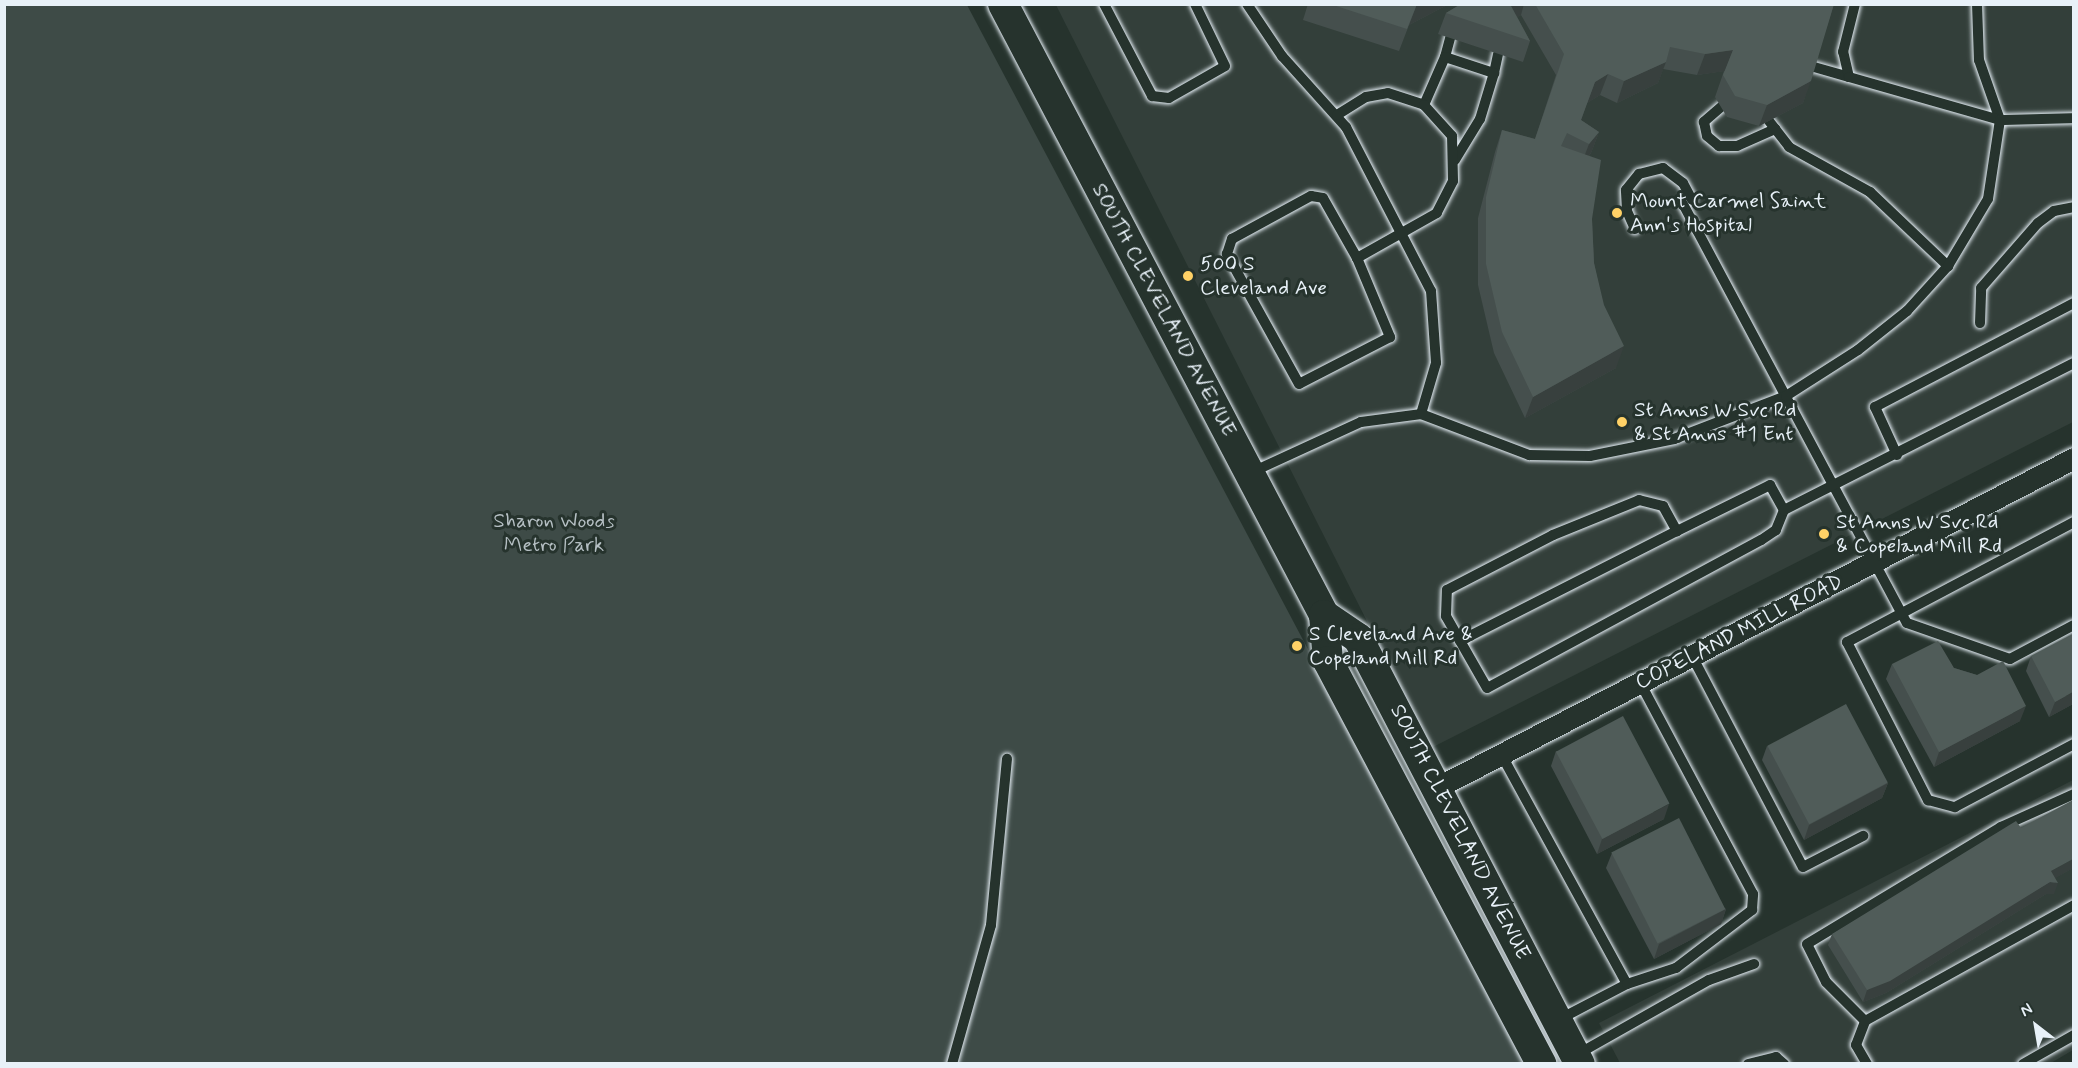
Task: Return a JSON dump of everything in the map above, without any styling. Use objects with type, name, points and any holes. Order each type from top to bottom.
[{"type":"main road","name":"SOUTH CLEVELAND AVENUE","points":[[1003,4],[1324,615],[1328,661],[1541,1064]]},
{"type":"main road","name":"SOUTH CLEVELAND AVENUE","points":[[1324,615],[1359,638],[1578,1059]]},
{"type":"street","name":"COPELAND MILL ROAD","points":[[1436,788],[2073,458]]},
{"type":"lane","points":[[1106,5],[1152,96],[1169,98],[1225,66],[1195,4]]},
{"type":"lane","points":[[1247,4],[1282,56],[1336,115],[1431,291],[1437,325],[1436,363],[1421,414]]},
{"type":"lane","points":[[1849,77],[1843,52],[1855,4]]},
{"type":"lane","points":[[1250,473],[1361,422],[1421,414],[1529,455],[1590,456],[1674,439],[1786,396],[1858,350],[1907,311],[1948,266],[1988,199],[2000,120],[1979,60],[1977,4]]},
{"type":"lane","points":[[1424,105],[1445,57],[1450,38]]},
{"type":"lane","points":[[1455,160],[1480,119],[1498,54]]},
{"type":"lane","points":[[1445,57],[1494,73]]},
{"type":"lane","points":[[1814,67],[2000,120],[2073,118]]},
{"type":"lane","points":[[1336,115],[1366,97],[1389,93],[1424,105],[1452,136],[1455,160],[1447,200],[1403,236],[1357,258]]},
{"type":"lane","points":[[1721,107],[1704,122],[1707,136],[1719,146],[1737,146],[1772,125],[1789,147],[1870,192],[1948,266]]},
{"type":"lane","points":[[1635,229],[1627,210],[1626,190],[1639,174],[1663,168],[1683,183],[1688,202],[1786,396],[1907,623],[2010,659],[2073,625]]},
{"type":"lane","points":[[1311,196],[1323,198],[1357,258],[1390,337],[1299,384],[1227,254],[1232,239],[1311,196]]},
{"type":"lane","points":[[1980,323],[1981,288],[2038,223],[2054,211],[2073,207]]},
{"type":"lane","points":[[1897,455],[1875,407],[2073,303]]},
{"type":"lane","points":[[1677,531],[1663,506],[1640,500],[1553,535],[1447,590],[1446,616],[1487,688],[1761,540],[1776,530],[1784,510],[1835,487],[2073,363]]},
{"type":"lane","points":[[1460,642],[1770,485],[1784,510]]},
{"type":"lane","points":[[2073,522],[1847,642],[1928,800],[1955,807],[2073,744]]},
{"type":"lane","points":[[1692,656],[1803,867],[1863,836]]},
{"type":"lane","points":[[1558,1020],[1627,984],[1676,968],[1741,924],[1752,910],[1753,894],[1640,682]]},
{"type":"lane","points":[[1501,754],[1627,984]]},
{"type":"lane","points":[[952,1064],[991,925],[1007,759]]},
{"type":"lane","points":[[1865,1022],[1826,982],[1807,944],[2001,827],[2073,794]]},
{"type":"lane","points":[[1867,1064],[1856,1045],[1865,1022],[2073,906]]},
{"type":"lane","points":[[1578,1059],[1709,980],[1754,964]]},
{"type":"lane","points":[[2023,1064],[2073,1035]]},
{"type":"lane","points":[[1748,1064],[1776,1057],[1784,1064]]},
{"type":"shaded area","name":"Mount Carmel Saint Ann's Hospital","points":[[1056,5],[2073,5],[2073,422],[1431,748]]},
{"type":"shaded area","points":[[2073,780],[2073,1050],[2051,1063],[1620,1063],[1599,1023]]},
{"type":"green space","name":"Sharon Woods Metro Park","points":[[5,4],[967,5],[1527,1063],[5,1064]]},
{"type":"building","points":[[1330,4],[1417,4],[1407,29]]},
{"type":"building","points":[[1461,4],[1510,4],[1530,41],[1446,13]]},
{"type":"building","points":[[1535,4],[1834,4],[1811,81],[1767,105],[1735,96],[1723,75],[1733,50],[1705,54],[1670,47],[1666,62],[1624,81],[1608,74],[1595,82],[1581,120],[1599,132],[1589,144],[1567,133],[1561,146],[1601,160],[1592,219],[1594,263],[1604,305],[1624,346],[1533,397],[1502,332],[1486,264],[1486,197],[1502,130],[1535,139],[1564,54]]},
{"type":"building","points":[[2073,634],[2073,692],[2055,702],[2031,656]]},
{"type":"building","points":[[1938,641],[1954,668],[1977,675],[2003,661],[2026,706],[1939,752],[1892,664]]},
{"type":"building","points":[[1846,704],[1888,783],[1809,824],[1767,746]]},
{"type":"building","points":[[1623,716],[1669,803],[1602,839],[1556,752]]},
{"type":"building","points":[[2073,800],[2073,859],[2051,871],[2058,883],[2050,882],[1890,981],[1867,990],[1832,934],[2016,821],[2021,828]]},
{"type":"building","points":[[1679,818],[1725,909],[1658,943],[1611,853]]},
{"type":"place","name":"Mount Carmel Saint Ann's Hospital","points":[[1617,213]]},
{"type":"place","name":"500 S Cleveland Ave","points":[[1188,276]]},
{"type":"place","name":"St Anns W Svc Rd & St Anns #1 Ent","points":[[1622,422]]},
{"type":"place","name":"St Anns W Svc Rd & Copeland Mill Rd","points":[[1824,534]]},
{"type":"place","name":"S Cleveland Ave & Copeland Mill Rd","points":[[1297,646]]}]
